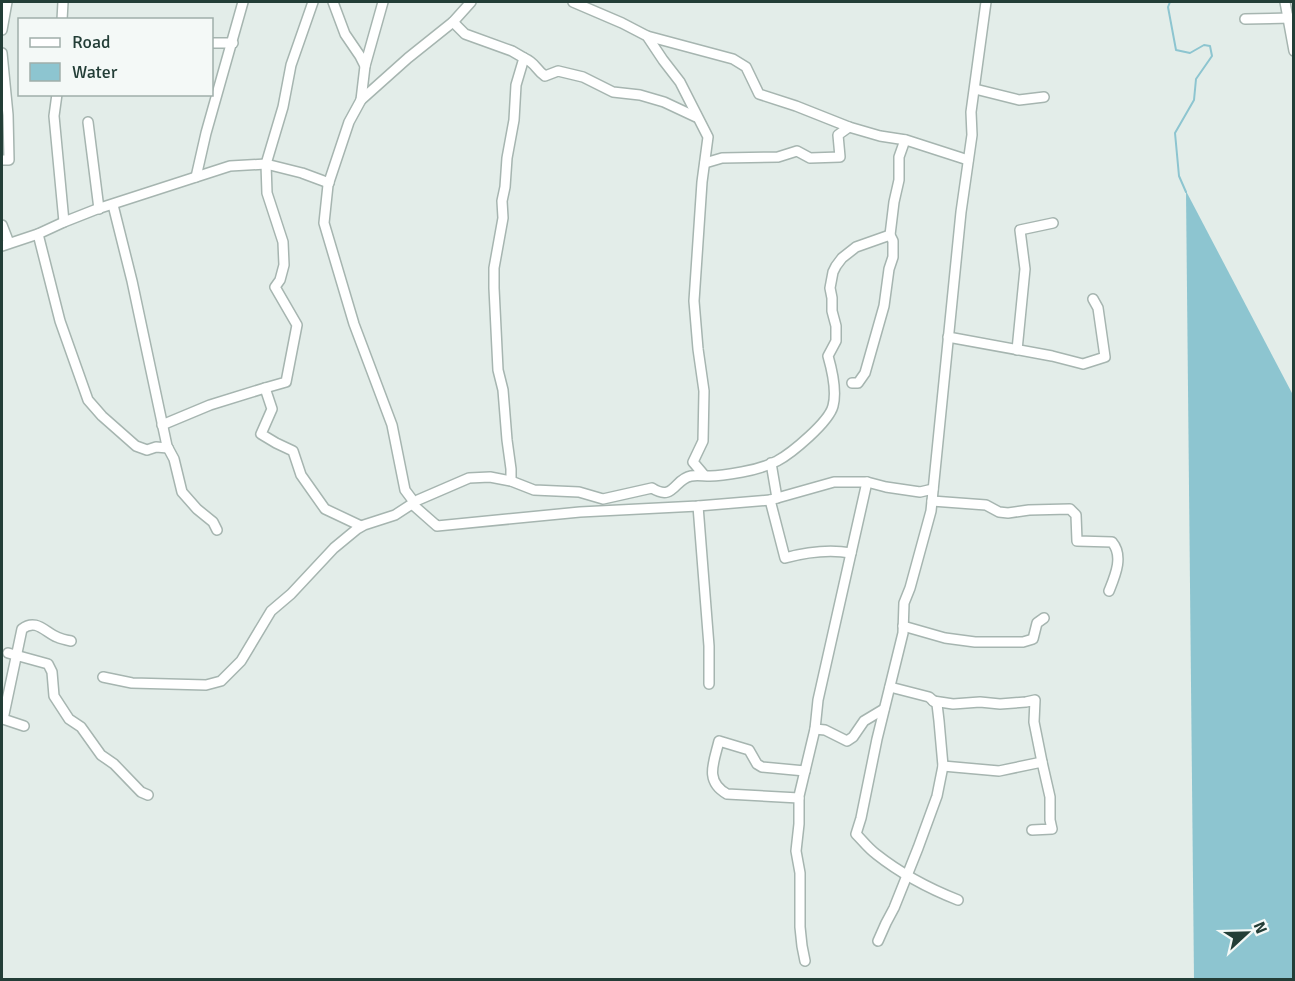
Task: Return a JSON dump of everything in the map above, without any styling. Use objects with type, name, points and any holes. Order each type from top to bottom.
[{"type":"street","points":[[2,30],[7,2]]},
{"type":"street","points":[[62,18],[63,2]]},
{"type":"street","points":[[196,177],[243,2]]},
{"type":"street","points":[[162,425],[210,405],[286,382],[297,326],[275,287],[280,280],[284,265],[283,242],[267,192],[266,164],[283,107],[291,65],[313,2]]},
{"type":"street","points":[[333,2],[345,34],[365,66]]},
{"type":"street","points":[[361,100],[365,66],[383,2]]},
{"type":"street","points":[[471,2],[453,22],[361,100],[349,122],[328,183],[324,223],[354,324],[393,425],[405,490],[413,503],[437,526],[580,512],[698,506],[773,499],[834,482],[867,482],[886,488],[920,492],[933,489]]},
{"type":"street","points":[[573,2],[647,36],[733,59],[746,67],[759,94],[849,127],[905,140],[968,160]]},
{"type":"street","points":[[958,900],[933,890],[907,874],[875,853],[855,834],[861,818],[903,633],[904,603],[931,512],[948,337],[972,135],[971,116],[986,2]]},
{"type":"street","points":[[1285,2],[1290,18],[1293,51]]},
{"type":"street","points":[[1245,19],[1290,18]]},
{"type":"street","points":[[453,22],[465,34],[532,61],[539,72],[545,76],[558,71],[583,77],[613,92],[640,95],[664,102],[696,117]]},
{"type":"street","points":[[647,36],[680,82],[708,138],[702,182],[694,301],[704,391],[703,441],[693,462],[704,475]]},
{"type":"street","points":[[213,43],[232,43]]},
{"type":"street","points":[[2,53],[8,115],[9,160],[2,160]]},
{"type":"street","points":[[511,481],[503,390],[498,370],[494,268],[504,218],[502,201],[514,120],[516,85],[524,58]]},
{"type":"street","points":[[975,89],[1019,100],[1044,98]]},
{"type":"street","points":[[57,96],[54,116],[64,222]]},
{"type":"street","points":[[88,122],[99,209]]},
{"type":"street","points":[[705,163],[722,158],[778,157],[797,151],[810,158],[840,158],[838,135],[849,127]]},
{"type":"street","points":[[852,383],[858,382],[865,373],[885,306],[889,269],[893,257],[893,242],[890,235],[899,180],[899,157],[905,140]]},
{"type":"street","points":[[2,225],[5,245],[99,209],[230,166],[266,164],[302,173],[328,183]]},
{"type":"street","points":[[113,205],[132,281],[162,425],[182,492],[196,509],[213,522],[217,530]]},
{"type":"street","points":[[1017,350],[1025,269],[1020,230],[1053,223]]},
{"type":"street","points":[[38,234],[60,321],[88,400],[102,416],[136,446],[147,450],[156,447],[168,448]]},
{"type":"street","points":[[103,677],[132,683],[206,685],[221,681],[241,661],[271,611],[291,594],[334,548],[361,526],[394,515],[413,503],[470,478],[490,477],[511,481],[534,490],[579,492],[603,499],[652,488],[659,493],[669,492],[687,476],[746,471],[787,455],[808,438],[833,407],[833,374],[828,356],[836,341],[830,288],[833,272],[842,258],[856,247],[890,235]]},
{"type":"street","points":[[948,337],[1083,364],[1105,357],[1098,308],[1093,299]]},
{"type":"street","points":[[265,388],[272,409],[261,434],[293,451],[301,475],[325,509],[361,526]]},
{"type":"street","points":[[771,463],[773,499],[784,558],[814,551],[851,553]]},
{"type":"street","points":[[805,962],[800,927],[800,873],[796,852],[799,798],[815,729],[818,700],[867,482]]},
{"type":"street","points":[[932,501],[986,505],[999,512],[1008,513],[1070,509],[1076,515],[1077,541],[1112,542],[1117,548],[1118,561],[1109,591]]},
{"type":"street","points":[[698,506],[709,646],[709,684]]},
{"type":"street","points":[[903,626],[945,638],[975,642],[1023,642],[1033,639],[1037,622],[1044,618]]},
{"type":"street","points":[[24,726],[2,718],[12,654],[22,629],[26,626],[44,627],[57,638],[71,641]]},
{"type":"street","points":[[12,654],[48,664],[52,672],[54,696],[69,719],[81,727],[101,755],[147,795]]},
{"type":"street","points":[[878,941],[918,848],[937,796],[943,766],[937,704],[929,697],[890,687]]},
{"type":"street","points":[[933,701],[953,704],[980,702],[1000,704],[1035,700],[1034,722],[1050,797],[1052,829],[1032,830]]},
{"type":"street","points":[[815,729],[825,730],[847,741],[853,737],[864,722],[884,709]]},
{"type":"street","points":[[799,798],[727,794],[719,789],[713,779],[713,766],[719,741],[749,750],[757,764],[762,767],[805,771]]},
{"type":"street","points":[[943,766],[999,771],[1042,762]]},
{"type":"water","points":[[1186,191],[1293,395],[1293,979],[1194,979]]},
{"type":"waterway","points":[[1170,2],[1168,7],[1176,50],[1190,53],[1204,45],[1210,46],[1212,56],[1196,79],[1194,100],[1175,133],[1179,176],[1186,192]]}]
